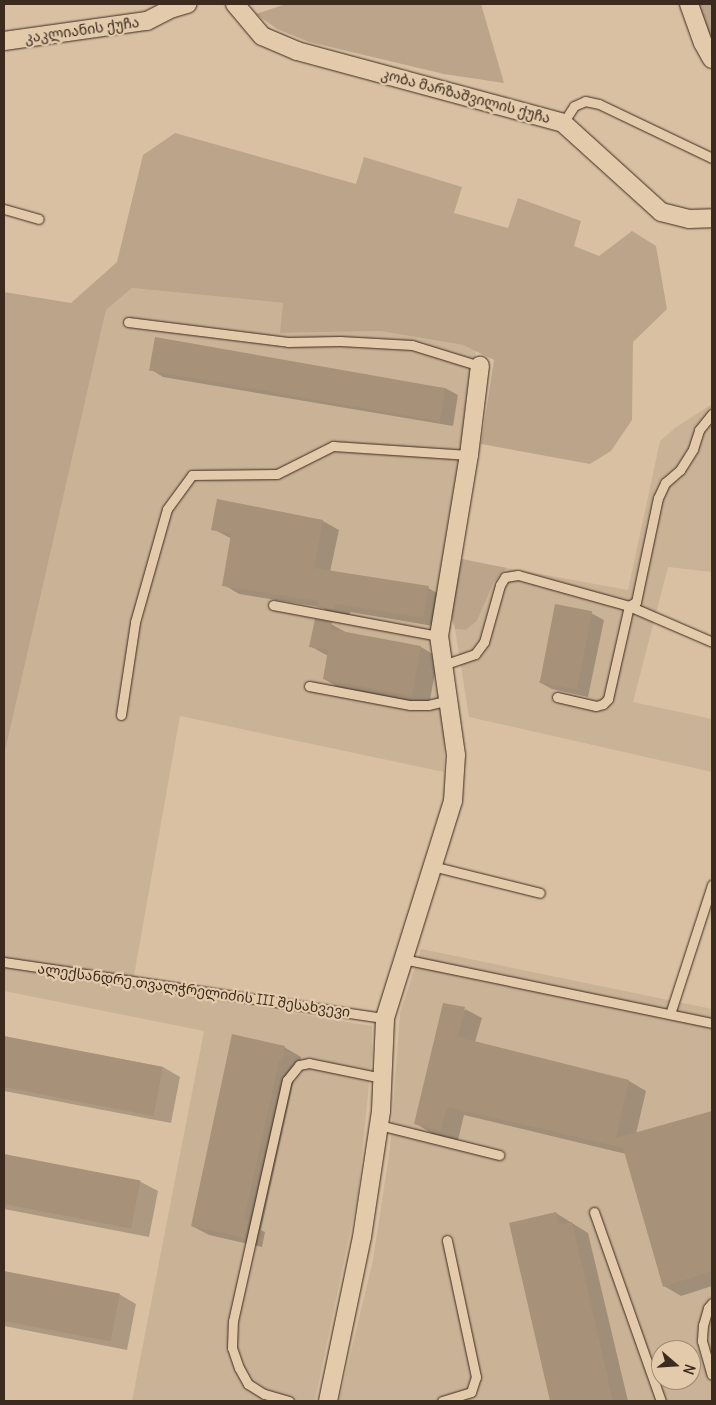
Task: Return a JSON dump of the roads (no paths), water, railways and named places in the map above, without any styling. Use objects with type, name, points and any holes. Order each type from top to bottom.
[{"type":"street","name":"კობა მარზაშვილის ქუჩა","points":[[235,4],[262,36],[297,51],[563,124],[661,212],[689,219],[712,218]]},
{"type":"street","points":[[689,4],[712,58]]},
{"type":"street","name":"კაკლიანის ქუჩა","points":[[4,41],[147,21],[178,5]]},
{"type":"street","points":[[328,1401],[362,1237],[379,1124],[385,1018],[453,801],[456,755],[438,636],[469,455],[480,366]]},
{"type":"lane","points":[[563,124],[574,106],[585,101],[599,104],[712,158]]},
{"type":"lane","points":[[4,209],[39,219]]},
{"type":"lane","points":[[128,322],[288,342],[340,341],[412,345],[480,366]]},
{"type":"lane","points":[[557,697],[596,706],[603,704],[608,699],[629,606],[636,602],[638,595],[658,498],[665,483],[680,470],[693,449],[699,430],[712,414]]},
{"type":"lane","points":[[121,715],[135,622],[167,509],[192,475],[277,474],[334,446],[469,455]]},
{"type":"lane","points":[[443,665],[475,654],[484,642],[500,585],[505,577],[518,575],[629,606],[712,642]]},
{"type":"lane","points":[[273,605],[438,636]]},
{"type":"lane","points":[[309,686],[410,705],[428,705],[449,700]]},
{"type":"lane","points":[[432,866],[540,893]]},
{"type":"lane","points":[[670,1014],[712,884]]},
{"type":"lane","points":[[403,959],[712,1023]]},
{"type":"lane","name":"ალექსანდრე თვალჭრელიძის III შესახვევი","points":[[4,962],[385,1018]]},
{"type":"lane","points":[[288,1401],[264,1394],[248,1384],[239,1368],[232,1348],[233,1321],[287,1080],[298,1065],[309,1062],[382,1078]]},
{"type":"lane","points":[[379,1124],[499,1155]]},
{"type":"lane","points":[[594,1212],[661,1401]]},
{"type":"lane","points":[[442,1401],[471,1392],[476,1377],[447,1240]]},
{"type":"lane","points":[[712,1303],[708,1308],[703,1325],[702,1341],[712,1375]]}]
